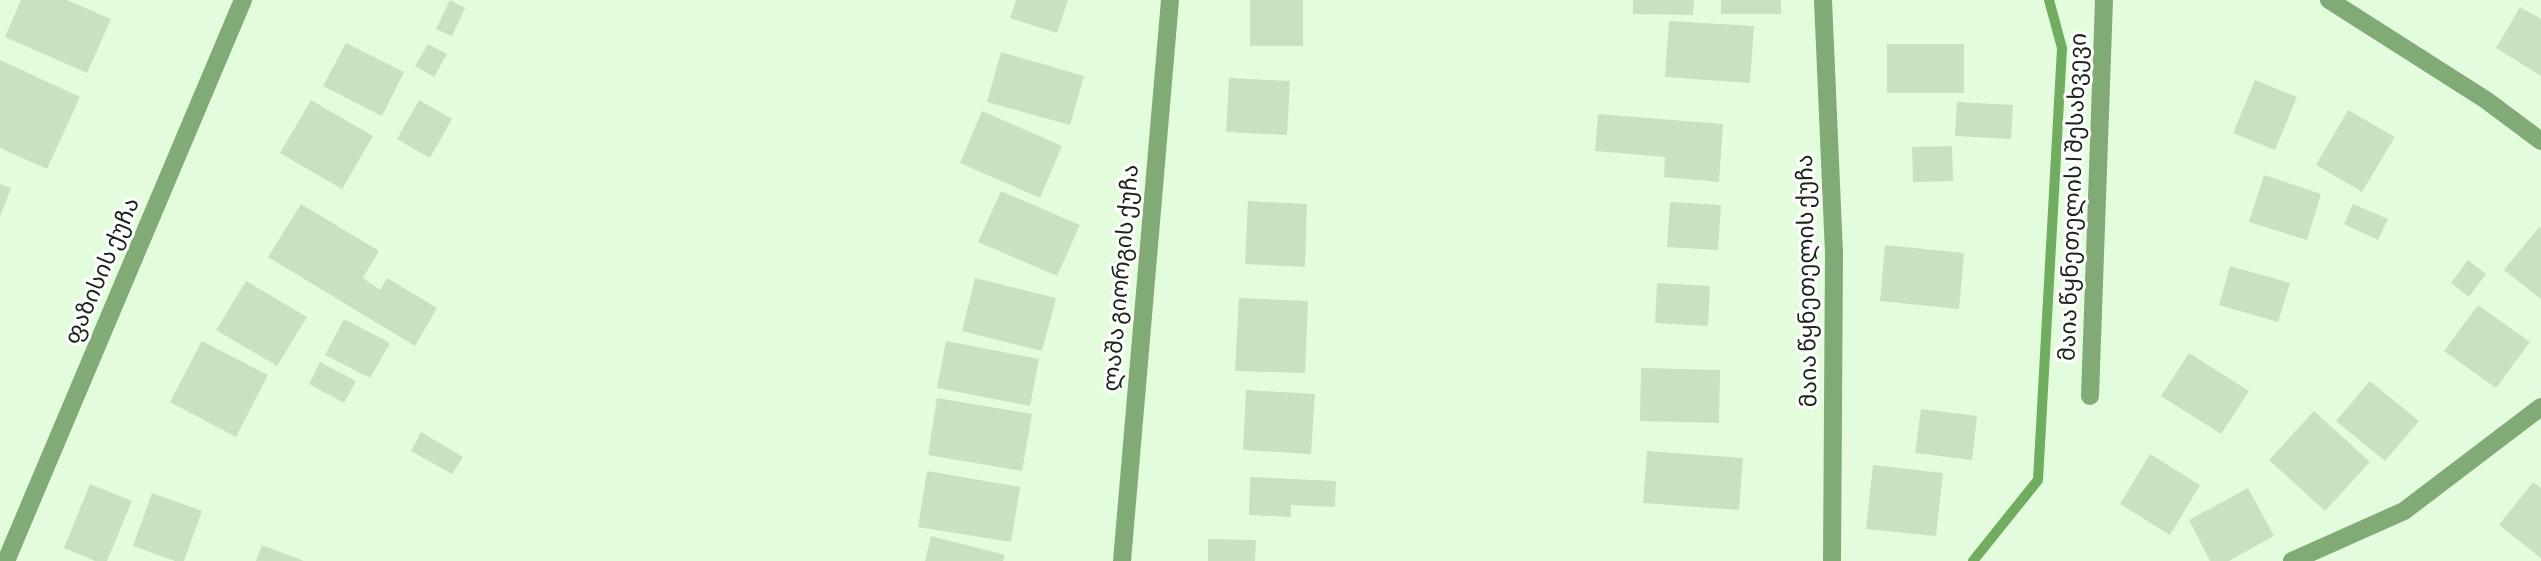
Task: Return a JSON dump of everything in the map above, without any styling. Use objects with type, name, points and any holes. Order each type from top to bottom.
[{"type":"street","name":"ფაზისის ქუჩა","points":[[6,561],[243,0]]},
{"type":"street","name":"ლაშა გიორგის ქუჩა","points":[[1122,561],[1170,0]]},
{"type":"street","name":"მაია წყნეთელის ქუჩა","points":[[1823,0],[1834,253],[1832,561]]},
{"type":"street","name":"მაია წყნეთელის I შესახვევი","points":[[2090,396],[2104,0]]},
{"type":"street","points":[[2329,0],[2486,100],[2541,141]]},
{"type":"street","points":[[2292,561],[2404,511],[2541,407]]},
{"type":"building","points":[[21,0],[67,0],[111,19],[87,73],[5,37]]},
{"type":"building","points":[[450,0],[465,8],[452,36],[436,29]]},
{"type":"building","points":[[1016,0],[1068,0],[1057,33],[1010,18]]},
{"type":"building","points":[[1250,0],[1303,0],[1303,46],[1250,46]]},
{"type":"building","points":[[1633,0],[1694,0],[1693,15],[1633,14]]},
{"type":"building","points":[[1721,0],[1781,0],[1781,14],[1721,14]]},
{"type":"building","points":[[2520,7],[2541,19],[2541,76],[2496,48]]},
{"type":"building","points":[[1669,21],[1754,26],[1750,83],[1665,77]]},
{"type":"building","points":[[346,43],[404,72],[382,116],[323,86]]},
{"type":"building","points":[[428,44],[447,54],[434,77],[415,66]]},
{"type":"building","points":[[1887,44],[1964,44],[1964,93],[1887,93]]},
{"type":"building","points":[[1001,52],[1084,76],[1070,125],[987,102]]},
{"type":"building","points":[[0,60],[80,97],[47,169],[0,148]]},
{"type":"building","points":[[1229,78],[1290,81],[1287,135],[1226,132]]},
{"type":"building","points":[[2255,80],[2297,97],[2275,150],[2233,133]]},
{"type":"building","points":[[311,100],[373,136],[342,189],[280,153]]},
{"type":"building","points":[[419,100],[452,119],[430,158],[397,139]]},
{"type":"building","points":[[1957,102],[2013,105],[2011,139],[1955,136]]},
{"type":"building","points":[[2348,110],[2395,137],[2362,192],[2316,165]]},
{"type":"building","points":[[982,111],[1062,146],[1040,198],[960,163]]},
{"type":"building","points":[[1598,114],[1723,124],[1719,182],[1664,177],[1665,157],[1595,151]]},
{"type":"building","points":[[1952,146],[1953,181],[1913,182],[1912,147]]},
{"type":"building","points":[[2264,175],[2321,194],[2307,240],[2249,222]]},
{"type":"building","points":[[0,184],[11,188],[0,217]]},
{"type":"building","points":[[1001,191],[1080,225],[1057,276],[978,242]]},
{"type":"building","points":[[1248,201],[1307,204],[1305,267],[1245,264]]},
{"type":"building","points":[[1670,202],[1721,205],[1718,250],[1667,247]]},
{"type":"building","points":[[301,204],[379,251],[363,278],[380,290],[387,278],[437,308],[415,346],[268,257]]},
{"type":"building","points":[[2353,204],[2388,219],[2378,240],[2344,224]]},
{"type":"building","points":[[2539,227],[2541,229],[2541,299],[2504,270]]},
{"type":"building","points":[[1885,245],[1964,253],[1959,309],[1880,301]]},
{"type":"building","points":[[2468,260],[2486,274],[2469,297],[2451,283]]},
{"type":"building","points":[[2230,266],[2290,283],[2278,322],[2219,305]]},
{"type":"building","points":[[975,278],[1056,298],[1042,351],[962,331]]},
{"type":"building","points":[[246,281],[307,317],[277,366],[216,330]]},
{"type":"building","points":[[1657,283],[1710,286],[1708,326],[1655,323]]},
{"type":"building","points":[[1239,298],[1308,301],[1305,373],[1235,371]]},
{"type":"building","points":[[2478,305],[2530,342],[2496,388],[2444,351]]},
{"type":"building","points":[[344,319],[390,343],[370,378],[325,355]]},
{"type":"building","points":[[202,341],[268,375],[236,437],[170,402]]},
{"type":"building","points":[[946,341],[1039,359],[1030,406],[937,388]]},
{"type":"building","points":[[2189,353],[2249,391],[2221,434],[2161,396]]},
{"type":"building","points":[[320,362],[356,381],[344,403],[309,384]]},
{"type":"building","points":[[1641,368],[1720,370],[1719,423],[1640,421]]},
{"type":"building","points":[[2370,381],[2419,421],[2385,461],[2336,421]]},
{"type":"building","points":[[1246,390],[1315,394],[1311,454],[1243,450]]},
{"type":"building","points":[[937,398],[1032,414],[1022,471],[928,455]]},
{"type":"building","points":[[1921,409],[1977,416],[1972,460],[1915,453]]},
{"type":"building","points":[[2314,411],[2370,462],[2325,511],[2269,460]]},
{"type":"building","points":[[421,432],[463,457],[452,474],[411,451]]},
{"type":"building","points":[[1647,451],[1743,458],[1739,510],[1643,503]]},
{"type":"building","points":[[2150,454],[2200,485],[2170,535],[2120,504]]},
{"type":"building","points":[[1873,465],[1943,473],[1936,536],[1866,529]]},
{"type":"building","points":[[927,471],[1020,487],[1011,542],[918,527]]},
{"type":"building","points":[[1250,477],[1336,481],[1335,507],[1291,505],[1291,517],[1249,515]]},
{"type":"building","points":[[2533,482],[2541,488],[2541,558],[2499,525]]},
{"type":"building","points":[[90,484],[132,501],[107,561],[95,561],[64,548]]},
{"type":"building","points":[[2248,488],[2274,536],[2229,561],[2210,561],[2189,520]]},
{"type":"building","points":[[152,493],[202,511],[184,561],[175,561],[133,546]]},
{"type":"building","points":[[931,536],[1005,555],[1003,561],[925,561]]},
{"type":"building","points":[[1208,539],[1256,540],[1255,561],[1208,561]]},
{"type":"building","points":[[262,545],[304,561],[256,561]]},
{"type":"waterway","points":[[1973,561],[2038,480],[2062,48],[2049,0]]}]
